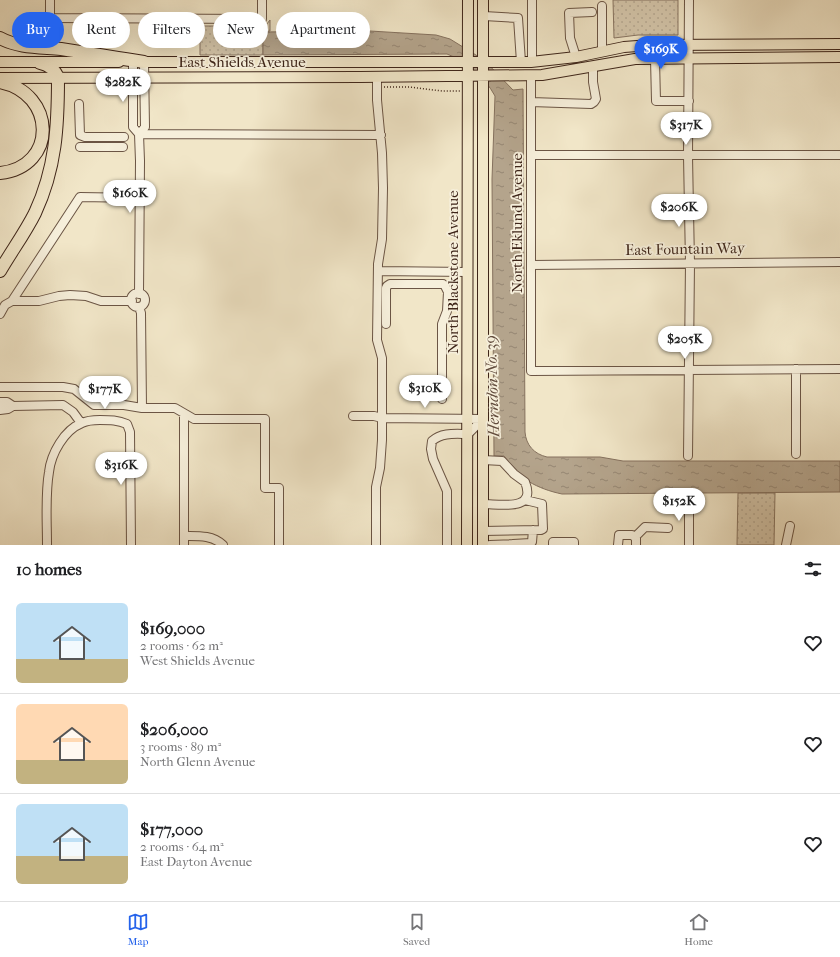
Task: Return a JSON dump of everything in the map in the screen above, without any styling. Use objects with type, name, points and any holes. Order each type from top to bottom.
[{"type":"highway","points":[[0,38],[13,44],[24,46],[59,49],[138,62]]},
{"type":"highway","points":[[0,271],[34,214],[51,169],[57,131],[58,78],[53,69],[40,63]]},
{"type":"highway","points":[[0,82],[10,84],[22,90],[31,99],[40,112],[43,129],[40,146],[35,155],[15,170],[0,173]]},
{"type":"main road","name":"North Blackstone Avenue","points":[[467,545],[468,0]]},
{"type":"main road","name":"North Blackstone Avenue","points":[[483,545],[484,0]]},
{"type":"main road","name":"East Shields Avenue","points":[[0,62],[532,62],[576,57],[624,47],[840,44]]},
{"type":"main road","name":"East Shields Avenue","points":[[0,78],[542,75],[561,73],[635,59],[840,57]]},
{"type":"main road","points":[[467,512],[473,545]]},
{"type":"street","points":[[50,0],[50,18],[262,19],[262,0]]},
{"type":"street","points":[[532,0],[532,62]]},
{"type":"street","points":[[688,456],[690,263],[688,156],[690,58],[689,0]]},
{"type":"street","points":[[602,6],[602,52]]},
{"type":"street","points":[[576,57],[570,38],[569,13],[592,12]]},
{"type":"street","points":[[484,16],[518,18],[521,62]]},
{"type":"street","points":[[655,59],[656,101],[689,101]]},
{"type":"street","points":[[138,62],[133,77],[133,127],[139,134],[381,135]]},
{"type":"street","points":[[138,62],[144,77],[144,127],[139,134],[140,294],[144,297],[145,301],[143,305],[139,307]]},
{"type":"street","points":[[531,102],[591,104],[596,99],[593,66]]},
{"type":"street","name":"North Eklund Avenue","points":[[531,75],[531,371],[689,370]]},
{"type":"street","points":[[376,545],[376,487],[380,468],[382,418],[382,358],[377,340],[378,271],[382,239],[383,170],[377,100],[377,77]]},
{"type":"street","points":[[79,104],[80,135],[86,137],[124,137]]},
{"type":"street","points":[[80,147],[123,147]]},
{"type":"street","points":[[531,155],[840,155]]},
{"type":"street","points":[[0,314],[5,305],[12,301],[80,197],[140,198]]},
{"type":"street","name":"East Fountain Way","points":[[531,265],[840,262]]},
{"type":"street","points":[[378,271],[468,272]]},
{"type":"street","points":[[386,324],[387,286],[393,283],[443,284],[445,286],[448,292],[447,311],[442,324],[442,399]]},
{"type":"street","points":[[139,307],[133,305],[132,301],[134,295],[140,294]]},
{"type":"street","points":[[12,301],[39,301],[70,295],[86,296],[101,301],[132,301]]},
{"type":"street","points":[[139,307],[141,313],[142,408]]},
{"type":"street","points":[[796,369],[796,454]]},
{"type":"street","points":[[689,370],[840,369]]},
{"type":"street","points":[[0,386],[63,387],[74,389],[94,405],[124,405],[142,408],[175,408],[194,419],[265,419],[265,488],[279,488],[280,545]]},
{"type":"street","points":[[0,402],[7,402],[13,406]]},
{"type":"street","points":[[0,410],[8,409],[13,406],[63,405],[73,412],[81,423]]},
{"type":"street","points":[[184,414],[184,545]]},
{"type":"street","points":[[353,416],[374,416],[382,418],[483,419]]},
{"type":"street","points":[[446,545],[447,491],[433,459],[431,444],[432,441],[439,436],[468,434],[483,419]]},
{"type":"street","points":[[47,545],[47,483],[49,470],[63,438],[81,423],[91,420],[119,420],[127,424],[130,432],[131,545]]},
{"type":"street","points":[[483,460],[502,461],[514,474],[525,482],[527,496],[520,504],[483,504]]},
{"type":"street","points":[[689,499],[689,545]]},
{"type":"street","points":[[483,531],[541,530],[542,504],[525,500]]},
{"type":"street","points":[[786,545],[790,526]]},
{"type":"street","points":[[618,545],[619,535],[632,535],[635,541],[645,527],[668,528]]},
{"type":"street","points":[[490,545],[532,542],[533,530]]},
{"type":"street","points":[[184,536],[205,536],[215,539],[223,545]]},
{"type":"street","points":[[553,545],[553,542],[574,542],[574,545]]},
{"type":"path","points":[[383,87],[410,87],[442,91],[460,91]]},
{"type":"shaded area","points":[[613,0],[678,0],[678,35],[638,35],[614,38]]},
{"type":"shaded area","points":[[270,20],[270,31],[268,31],[268,22]]},
{"type":"shaded area","points":[[205,26],[213,26],[213,48],[263,48],[263,55],[200,55],[200,48],[205,48]]},
{"type":"shaded area","points":[[738,493],[775,493],[774,545],[737,545]]},
{"type":"water","points":[[370,31],[436,35],[450,39],[484,60],[513,90],[523,89],[525,432],[529,445],[538,454],[547,457],[600,457],[623,461],[840,461],[840,492],[562,494],[536,486],[515,471],[504,456],[494,456],[492,179],[495,96],[486,82],[475,70],[455,57],[447,54],[263,55],[263,48],[268,48],[268,32],[276,32],[276,48],[370,48]]},
{"type":"water label","name":"Herndon No. 39","points":[[492,386]]}]
